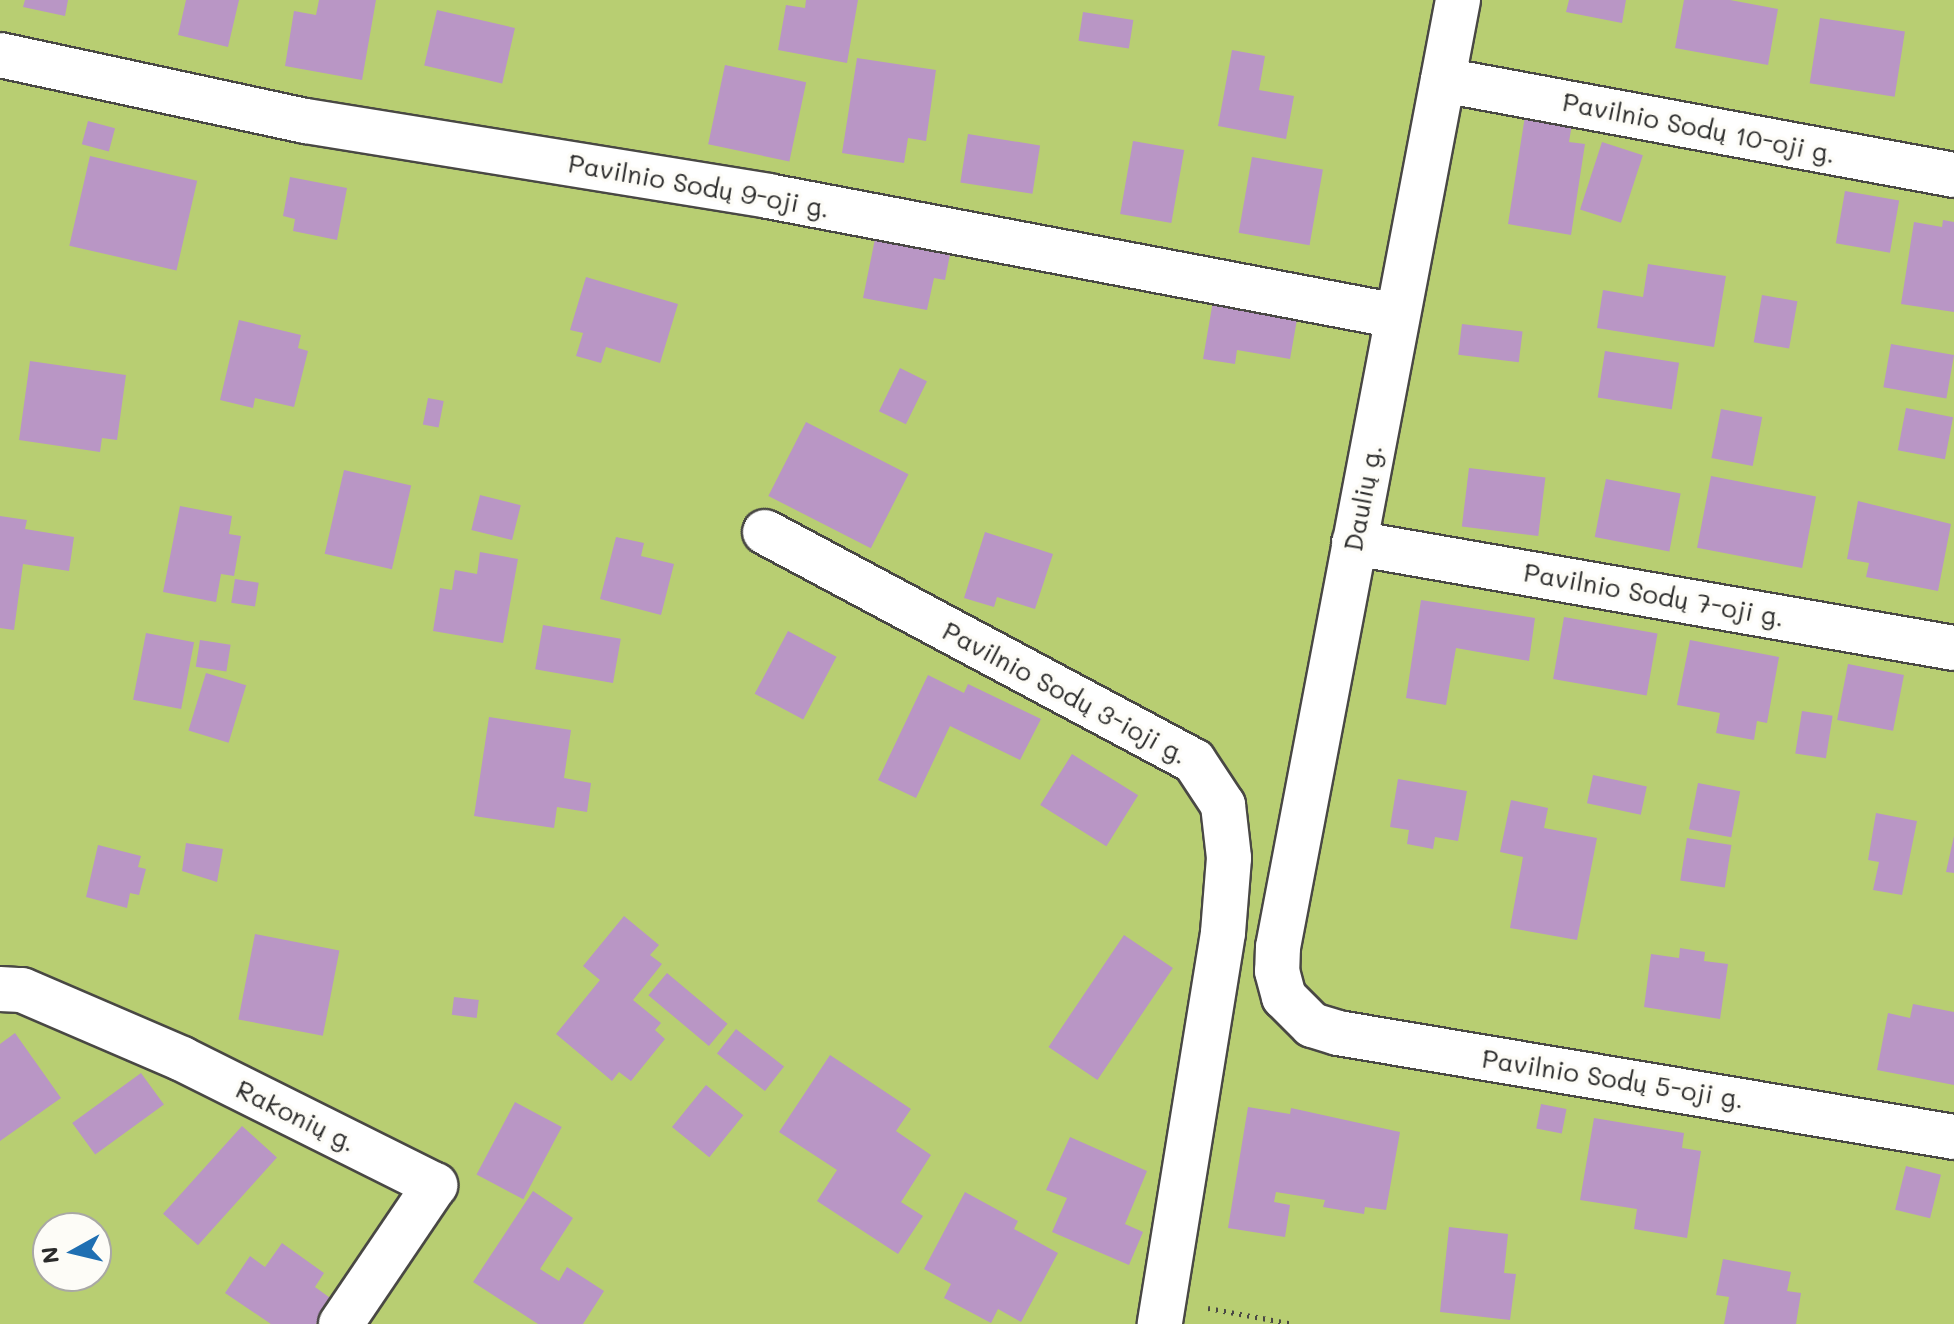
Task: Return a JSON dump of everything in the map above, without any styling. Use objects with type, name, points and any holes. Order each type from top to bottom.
[{"type":"street","name":"Daulių g.","points":[[1284,997],[1277,971],[1278,947],[1458,0]]},
{"type":"street","name":"Pavilnio Sodų 9-oji g.","points":[[0,55],[306,121],[768,196],[1397,316]]},
{"type":"street","name":"Pavilnio Sodų 10-oji g.","points":[[1443,80],[1954,175]]},
{"type":"street","name":"Pavilnio Sodų 3-ioji g.","points":[[765,532],[1194,761],[1223,805],[1229,858],[1223,933],[1160,1312]]},
{"type":"street","name":"Pavilnio Sodų 7-oji g.","points":[[1354,543],[1954,648]]},
{"type":"street","name":"Rakonių g.","points":[[0,989],[22,990],[182,1059],[435,1185],[341,1324]]},
{"type":"street","name":"Pavilnio Sodų 5-oji g.","points":[[1284,997],[1312,1025],[1338,1033],[1954,1137]]},
{"type":"path","points":[[1160,1312],[1294,1324]]},
{"type":"green space","points":[[0,0],[1954,0],[1954,1324],[0,1324]]},
{"type":"building","points":[[25,0],[68,0],[65,16],[23,7]]},
{"type":"building","points":[[186,0],[239,0],[228,47],[178,35]]},
{"type":"building","points":[[319,0],[376,0],[362,80],[285,66],[294,11],[316,15]]},
{"type":"building","points":[[806,0],[858,0],[847,63],[778,50],[786,5],[805,8]]},
{"type":"building","points":[[1569,0],[1626,0],[1622,23],[1566,12]]},
{"type":"building","points":[[1684,0],[1730,0],[1778,9],[1768,65],[1675,48]]},
{"type":"building","points":[[437,10],[515,28],[502,84],[424,66]]},
{"type":"building","points":[[1083,12],[1133,20],[1129,49],[1078,41]]},
{"type":"building","points":[[1820,18],[1905,31],[1895,97],[1810,83]]},
{"type":"building","points":[[1232,50],[1265,56],[1259,90],[1294,96],[1286,139],[1218,126]]},
{"type":"building","points":[[857,58],[936,70],[926,141],[908,138],[904,163],[842,153]]},
{"type":"building","points":[[725,65],[806,82],[789,161],[708,144]]},
{"type":"building","points":[[1525,116],[1572,124],[1569,142],[1585,144],[1571,235],[1508,224]]},
{"type":"building","points":[[88,121],[115,128],[109,151],[82,144]]},
{"type":"building","points":[[968,134],[1040,145],[1032,194],[960,182]]},
{"type":"building","points":[[1133,141],[1184,150],[1171,223],[1120,214]]},
{"type":"building","points":[[1602,142],[1643,155],[1621,223],[1580,210]]},
{"type":"building","points":[[90,156],[197,181],[176,270],[69,246]]},
{"type":"building","points":[[1252,157],[1323,170],[1310,245],[1239,233]]},
{"type":"building","points":[[290,177],[347,188],[337,240],[293,231],[295,219],[283,216]]},
{"type":"building","points":[[1845,191],[1899,201],[1890,253],[1836,243]]},
{"type":"building","points":[[1943,220],[1954,222],[1954,312],[1901,304],[1914,222],[1942,227]]},
{"type":"building","points":[[876,234],[951,249],[945,280],[934,278],[927,310],[863,298]]},
{"type":"building","points":[[1648,264],[1726,276],[1714,347],[1597,328],[1603,290],[1643,297]]},
{"type":"building","points":[[586,277],[678,304],[660,363],[606,347],[601,363],[576,356],[583,333],[570,330]]},
{"type":"building","points":[[1762,295],[1797,301],[1789,349],[1754,342]]},
{"type":"building","points":[[1213,301],[1298,314],[1290,359],[1237,350],[1235,364],[1203,359]]},
{"type":"building","points":[[239,320],[301,335],[298,348],[308,351],[294,407],[255,398],[253,408],[220,400]]},
{"type":"building","points":[[1462,324],[1523,331],[1519,362],[1458,355]]},
{"type":"building","points":[[1891,344],[1954,355],[1946,398],[1883,387]]},
{"type":"building","points":[[1605,351],[1679,363],[1672,409],[1598,397]]},
{"type":"building","points":[[30,361],[126,375],[117,440],[102,438],[100,452],[19,440]]},
{"type":"building","points":[[900,368],[927,381],[906,424],[879,411]]},
{"type":"building","points":[[428,398],[444,401],[439,428],[423,425]]},
{"type":"building","points":[[1906,408],[1953,417],[1945,459],[1898,450]]},
{"type":"building","points":[[1721,409],[1762,417],[1753,466],[1711,458]]},
{"type":"building","points":[[806,422],[908,474],[871,548],[768,496]]},
{"type":"building","points":[[1469,468],[1545,477],[1538,536],[1462,527]]},
{"type":"building","points":[[344,470],[411,486],[392,569],[325,554]]},
{"type":"building","points":[[1711,476],[1816,496],[1802,568],[1697,548]]},
{"type":"building","points":[[1606,479],[1681,494],[1669,551],[1595,537]]},
{"type":"building","points":[[480,495],[521,505],[512,540],[471,530]]},
{"type":"building","points":[[1858,501],[1951,524],[1938,591],[1866,577],[1869,563],[1847,559]]},
{"type":"building","points":[[180,506],[232,516],[229,534],[241,536],[234,576],[221,574],[216,602],[163,592]]},
{"type":"building","points":[[0,516],[27,520],[25,529],[74,537],[69,571],[23,564],[14,630],[0,628]]},
{"type":"building","points":[[985,532],[1053,554],[1035,609],[997,597],[994,607],[964,598]]},
{"type":"building","points":[[616,537],[644,543],[641,556],[674,564],[661,615],[600,599]]},
{"type":"building","points":[[480,552],[518,559],[503,643],[433,631],[440,588],[452,590],[455,570],[477,574]]},
{"type":"building","points":[[235,579],[259,583],[255,606],[231,603]]},
{"type":"building","points":[[1421,600],[1535,618],[1529,661],[1456,648],[1446,705],[1406,698]]},
{"type":"building","points":[[1564,617],[1658,633],[1647,696],[1553,679]]},
{"type":"building","points":[[543,625],[621,639],[613,683],[535,669]]},
{"type":"building","points":[[788,631],[837,657],[803,720],[755,694]]},
{"type":"building","points":[[146,633],[194,642],[181,709],[133,700]]},
{"type":"building","points":[[200,640],[231,645],[226,672],[196,667]]},
{"type":"building","points":[[1690,640],[1779,657],[1767,723],[1757,721],[1754,740],[1716,733],[1720,713],[1677,705]]},
{"type":"building","points":[[1848,664],[1904,675],[1893,731],[1837,720]]},
{"type":"building","points":[[206,673],[246,685],[229,743],[188,730]]},
{"type":"building","points":[[928,675],[964,693],[968,684],[1041,719],[1020,760],[950,726],[916,798],[878,780]]},
{"type":"building","points":[[1802,711],[1833,716],[1826,758],[1795,753]]},
{"type":"building","points":[[489,717],[571,730],[564,778],[591,783],[587,812],[557,807],[554,828],[474,816]]},
{"type":"building","points":[[1072,754],[1138,795],[1106,846],[1040,805]]},
{"type":"building","points":[[1593,775],[1647,786],[1641,815],[1587,803]]},
{"type":"building","points":[[1398,779],[1467,791],[1458,841],[1435,837],[1433,849],[1407,844],[1409,830],[1390,827]]},
{"type":"building","points":[[1698,783],[1740,791],[1731,837],[1689,829]]},
{"type":"building","points":[[1511,800],[1548,808],[1544,828],[1597,838],[1577,940],[1510,928],[1523,857],[1500,852]]},
{"type":"building","points":[[1876,813],[1917,821],[1902,895],[1873,890],[1879,862],[1868,860]]},
{"type":"building","points":[[1954,836],[1954,873],[1946,872]]},
{"type":"building","points":[[1687,838],[1731,845],[1725,888],[1680,880]]},
{"type":"building","points":[[186,843],[223,849],[217,882],[182,871]]},
{"type":"building","points":[[98,845],[141,856],[138,867],[146,869],[139,895],[130,893],[127,908],[86,897]]},
{"type":"building","points":[[624,916],[659,945],[650,955],[662,964],[633,1000],[661,1023],[655,1030],[665,1039],[631,1081],[619,1072],[612,1081],[556,1034],[600,980],[583,966]]},
{"type":"building","points":[[255,934],[339,950],[323,1036],[238,1019]]},
{"type":"building","points":[[1124,935],[1173,968],[1097,1080],[1049,1047]]},
{"type":"building","points":[[1680,948],[1705,952],[1704,961],[1728,964],[1720,1019],[1644,1007],[1651,954],[1679,958]]},
{"type":"building","points":[[667,973],[728,1024],[709,1046],[648,995]]},
{"type":"building","points":[[454,997],[479,1000],[477,1018],[452,1015]]},
{"type":"building","points":[[1913,1004],[1954,1012],[1954,1085],[1877,1070],[1888,1013],[1910,1018]]},
{"type":"building","points":[[736,1029],[784,1067],[765,1091],[717,1053]]},
{"type":"building","points":[[15,1033],[61,1098],[0,1141],[0,1044]]},
{"type":"building","points":[[830,1055],[911,1109],[896,1131],[931,1155],[901,1202],[923,1216],[898,1254],[817,1201],[837,1170],[779,1132]]},
{"type":"building","points":[[141,1073],[164,1105],[95,1155],[72,1123]]},
{"type":"building","points":[[706,1085],[743,1115],[709,1157],[672,1127]]},
{"type":"building","points":[[515,1102],[562,1127],[523,1199],[477,1174]]},
{"type":"building","points":[[1541,1104],[1567,1109],[1562,1134],[1536,1129]]},
{"type":"building","points":[[1248,1107],[1290,1114],[1291,1108],[1400,1132],[1386,1210],[1365,1207],[1364,1214],[1323,1207],[1325,1200],[1276,1192],[1274,1202],[1290,1205],[1285,1237],[1228,1228]]},
{"type":"building","points":[[1594,1118],[1684,1133],[1682,1148],[1701,1151],[1687,1238],[1634,1229],[1637,1209],[1580,1200]]},
{"type":"building","points":[[242,1126],[277,1157],[198,1245],[163,1214]]},
{"type":"building","points":[[1070,1137],[1147,1171],[1125,1224],[1143,1232],[1129,1265],[1052,1232],[1067,1198],[1046,1190]]},
{"type":"building","points":[[1906,1166],[1941,1175],[1930,1218],[1895,1210]]},
{"type":"building","points":[[533,1191],[573,1218],[540,1269],[559,1281],[567,1267],[604,1291],[583,1324],[538,1324],[473,1282]]},
{"type":"building","points":[[965,1192],[1018,1221],[1014,1229],[1058,1253],[1021,1322],[998,1309],[991,1323],[944,1298],[951,1284],[924,1269]]},
{"type":"building","points":[[1449,1227],[1508,1234],[1504,1273],[1516,1274],[1510,1320],[1440,1312]]},
{"type":"building","points":[[282,1243],[324,1273],[315,1287],[333,1300],[316,1324],[271,1324],[225,1293],[250,1256],[265,1267]]},
{"type":"building","points":[[1723,1259],[1791,1272],[1787,1291],[1801,1293],[1796,1324],[1724,1324],[1729,1297],[1716,1295]]}]
